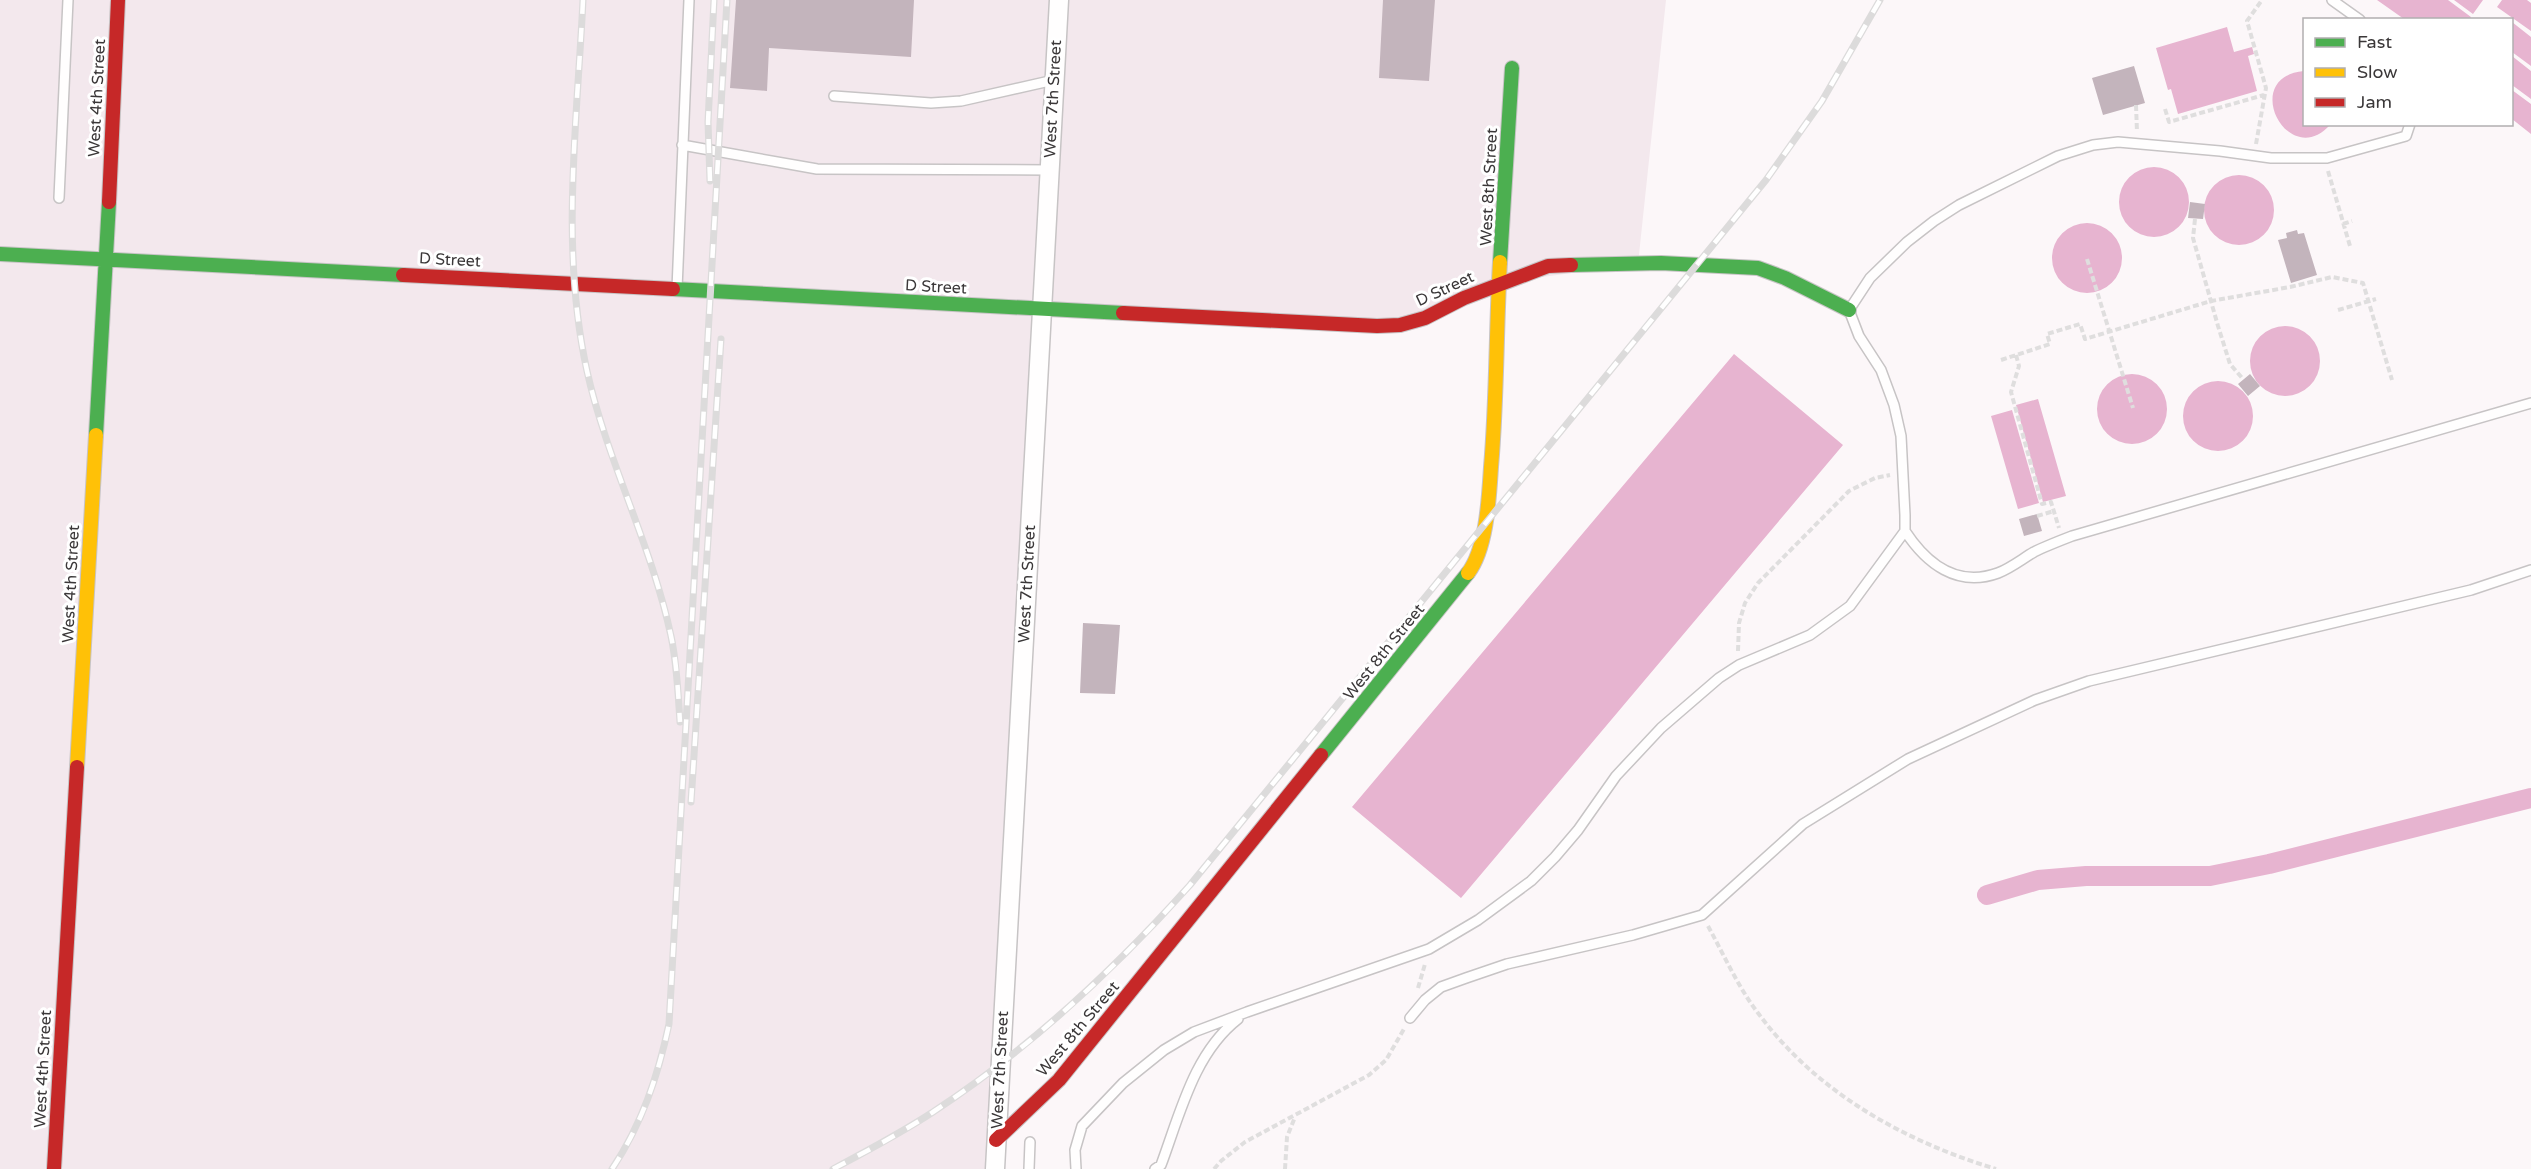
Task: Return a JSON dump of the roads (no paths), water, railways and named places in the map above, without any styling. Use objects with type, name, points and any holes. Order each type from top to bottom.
[{"type":"street","name":"West 4th Street","points":[[54,1169],[106,261],[118,0]]},
{"type":"street","name":"West 7th Street","points":[[995,1169],[1059,0]]},
{"type":"street","name":"West 8th Street","points":[[996,1140],[1059,1080],[1473,566],[1487,520],[1490,491],[1497,394],[1499,283],[1512,68]]},
{"type":"street","name":"D Street","points":[[0,254],[1377,326],[1400,325],[1425,318],[1499,283],[1548,266],[1661,263],[1758,268],[1785,278],[1849,310]]},
{"type":"lane","points":[[59,198],[68,0]]},
{"type":"lane","points":[[677,289],[689,0]]},
{"type":"lane","points":[[2332,0],[2357,18]]},
{"type":"lane","points":[[834,96],[931,103],[961,101],[1054,80]]},
{"type":"lane","points":[[2409,126],[2406,136],[2328,158],[2271,158],[2118,142],[2092,145],[2058,156],[1959,205],[1907,242],[1870,278],[1849,310],[1858,336],[1881,370],[1894,405],[1901,436],[1905,531],[1918,550],[1930,562],[1949,572],[1970,577],[1997,573],[2032,553],[2062,540],[2531,403]]},
{"type":"lane","points":[[682,145],[817,169],[1049,171]]},
{"type":"lane","points":[[1076,1169],[1075,1150],[1082,1126],[1123,1083],[1164,1050],[1194,1032],[1429,948],[1478,920],[1531,881],[1578,831],[1616,776],[1641,748],[1719,678],[1739,665],[1810,635],[1850,606],[1905,531]]},
{"type":"lane","points":[[1410,1018],[1425,1000],[1442,987],[1466,978],[1507,964],[1633,935],[1702,915],[1803,824],[1908,759],[2035,700],[2089,681],[2471,590],[2531,570]]},
{"type":"lane","points":[[1155,1169],[1161,1165],[1198,1069],[1209,1048],[1224,1029],[1247,1012]]},
{"type":"lane","points":[[1029,1169],[1030,1142]]},
{"type":"waterway","points":[[1987,895],[2038,880],[2086,876],[2210,876],[2269,864],[2531,798]]},
{"type":"railway","points":[[583,0],[572,233],[579,325],[587,371],[606,438],[663,602],[675,657],[680,722]]},
{"type":"railway","points":[[710,181],[708,122],[714,0]]},
{"type":"railway","points":[[612,1169],[632,1135],[648,1099],[669,1024],[727,0]]},
{"type":"railway","points":[[833,1169],[921,1120],[1003,1062],[1100,978],[1190,885],[1766,180],[1822,101],[1880,0]]},
{"type":"railway","points":[[691,802],[721,339]]}]
